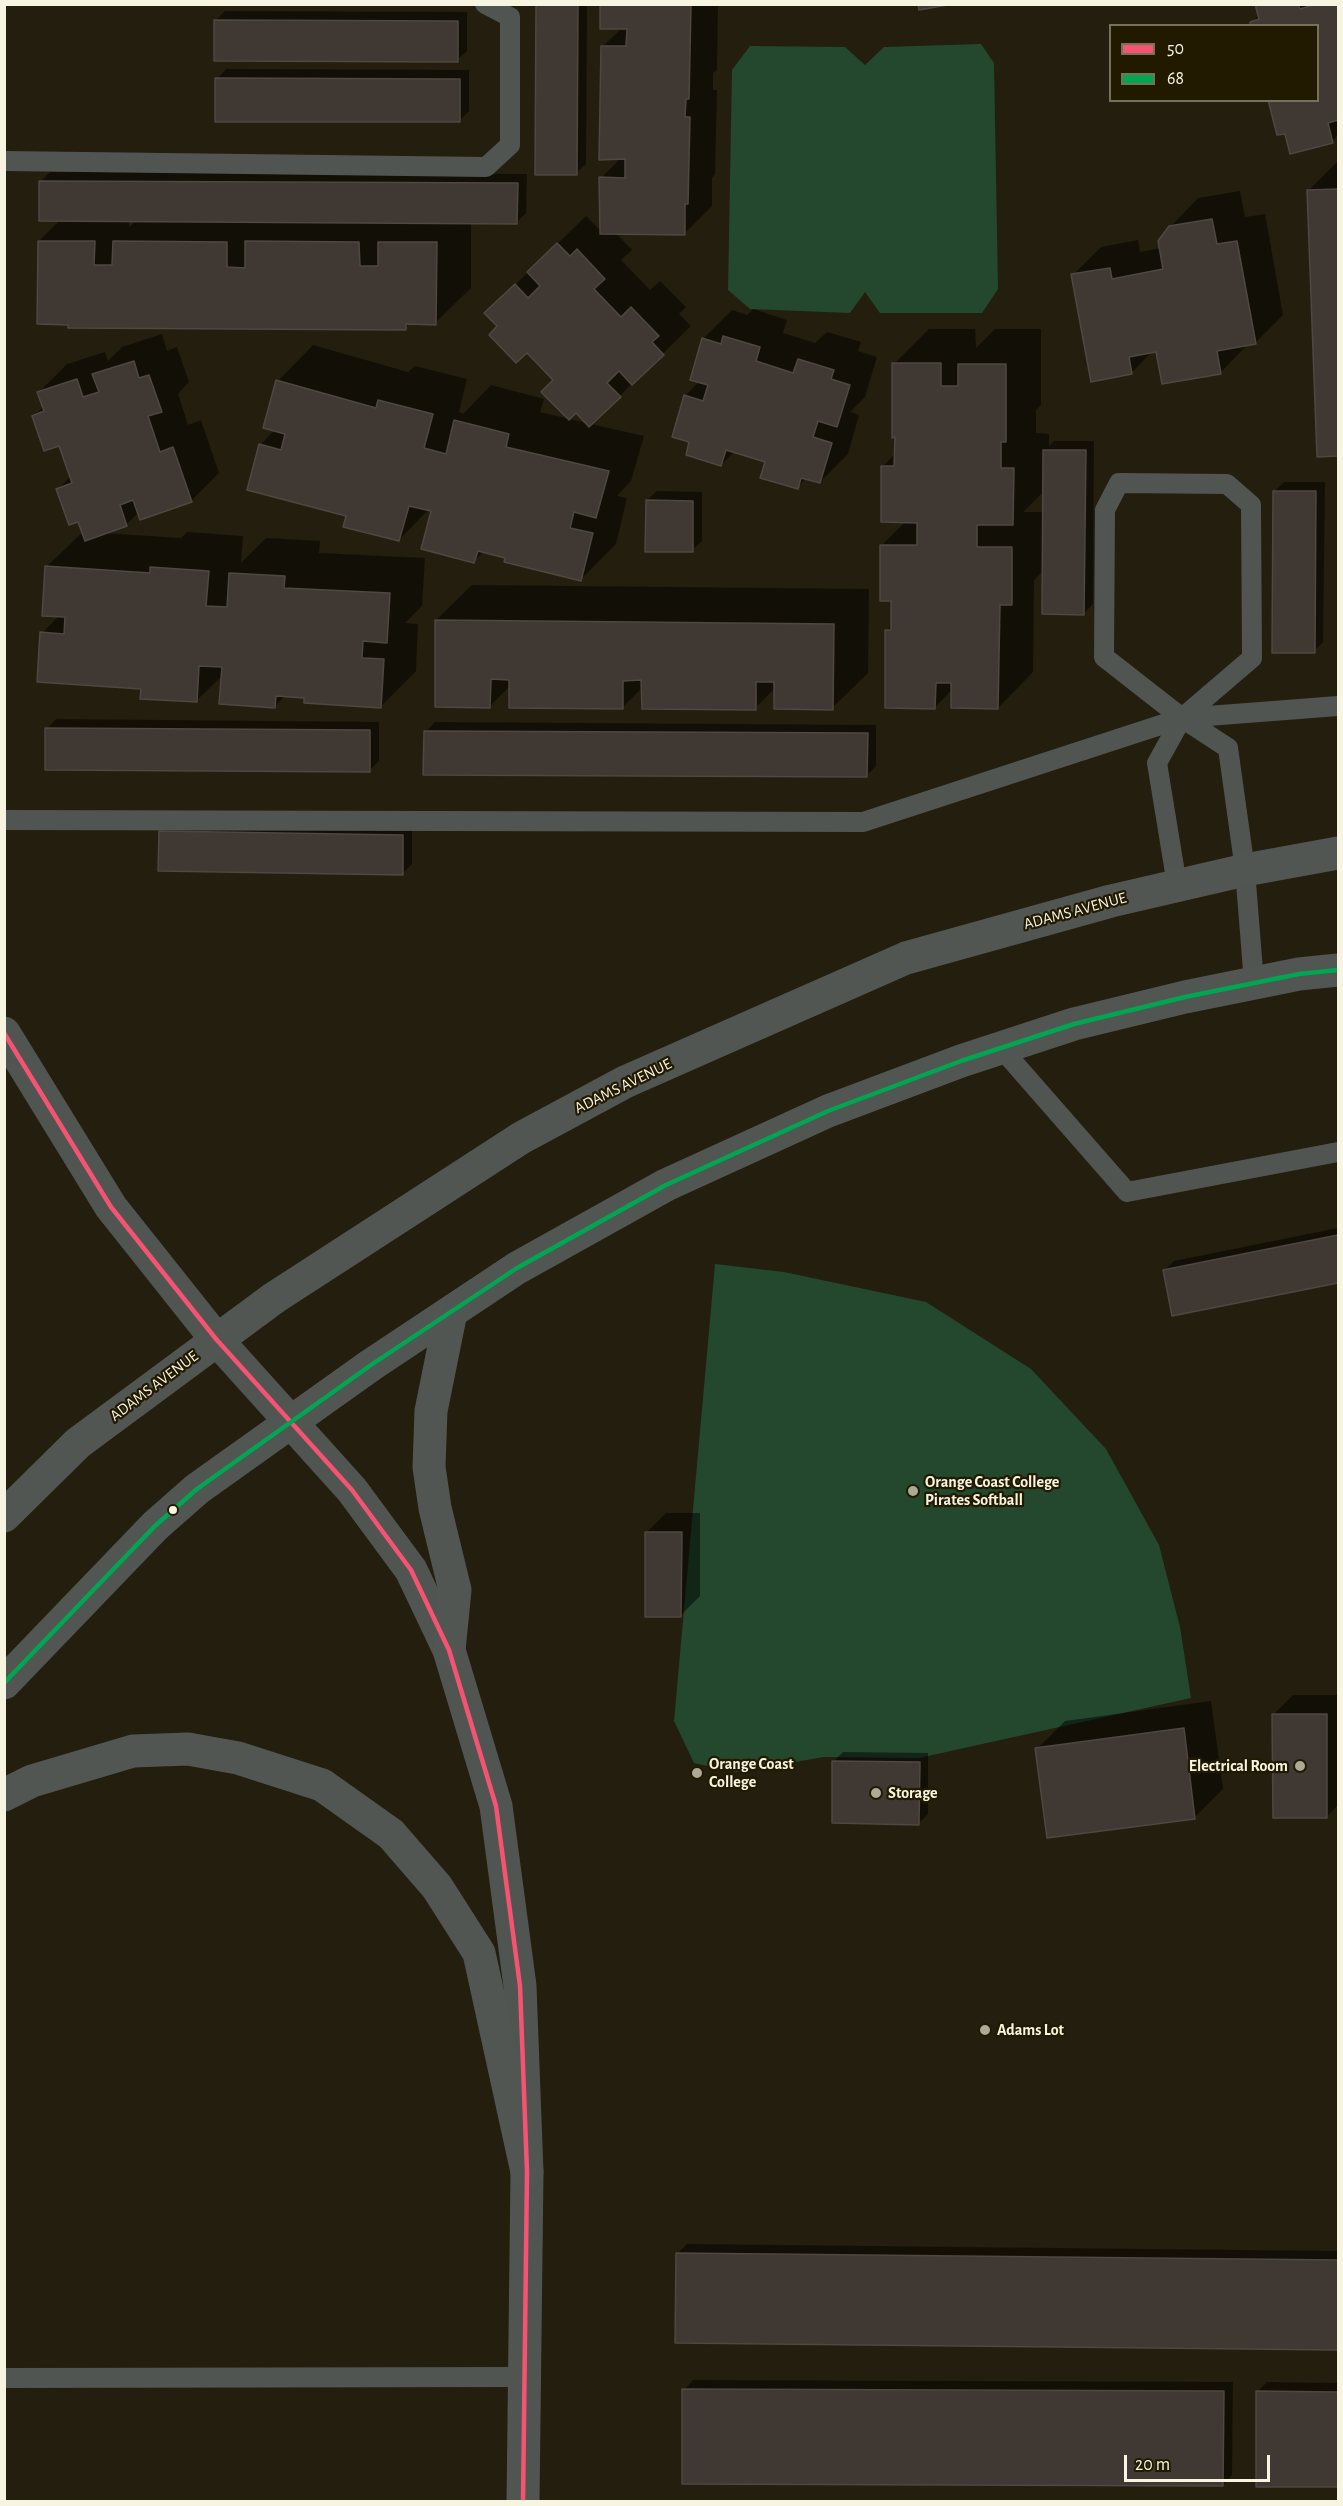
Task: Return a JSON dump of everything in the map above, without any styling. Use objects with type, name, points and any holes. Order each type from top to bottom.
[{"type":"main road","name":"ADAMS AVENUE","points":[[4,1516],[78,1443],[216,1339],[289,1288],[521,1138],[625,1082],[906,958],[1111,901],[1245,870],[1338,853]]},
{"type":"main road","points":[[4,1683],[155,1526],[196,1488],[371,1365],[517,1268],[666,1185],[828,1111],[1000,1048],[1074,1024],[1254,983],[1338,970]]},
{"type":"main road","points":[[449,1650],[455,1590],[435,1508],[429,1467],[431,1411],[451,1312]]},
{"type":"main road","points":[[4,1795],[32,1781],[133,1751],[188,1749],[238,1758],[322,1785],[383,1828],[391,1834],[437,1887],[479,1953],[527,2172]]},
{"type":"street","points":[[4,1033],[111,1207],[216,1339],[352,1490],[411,1570],[449,1650],[496,1806],[520,1986],[527,2172],[523,2502]]},
{"type":"lane","points":[[4,161],[486,167],[510,144],[510,17],[485,4]]},
{"type":"lane","points":[[1177,885],[1157,763],[1182,718],[1252,658],[1251,506],[1227,484],[1119,483],[1105,510],[1104,657],[1182,718],[1228,748],[1245,870],[1254,983]]},
{"type":"lane","points":[[4,820],[863,822],[1182,718],[1338,706]]},
{"type":"lane","points":[[1000,1048],[1127,1192],[1338,1152]]},
{"type":"lane","points":[[4,2378],[524,2377]]},
{"type":"green space","points":[[981,44],[994,63],[998,289],[982,313],[880,313],[865,292],[850,313],[750,309],[728,290],[732,70],[750,46],[845,47],[865,65],[884,47]]},
{"type":"green space","name":"Orange Coast College Pirates Softball","points":[[715,1264],[784,1272],[926,1302],[1031,1369],[1106,1449],[1159,1545],[1180,1627],[1191,1698],[919,1758],[824,1757],[736,1772],[694,1763],[674,1721]]},
{"type":"building","points":[[536,4],[578,4],[577,175],[535,175]]},
{"type":"building","points":[[600,4],[691,5],[689,99],[686,99],[685,117],[690,117],[685,235],[600,234],[599,177],[625,178],[625,159],[599,160],[601,46],[626,46],[627,29],[600,29]]},
{"type":"building","points":[[918,4],[953,4],[919,10]]},
{"type":"building","points":[[1255,4],[1298,4],[1300,9],[1316,4],[1338,4],[1338,120],[1328,123],[1333,143],[1290,154],[1285,134],[1277,135],[1269,102],[1319,102],[1319,24],[1250,24],[1259,19]]},
{"type":"building","points":[[214,20],[458,21],[458,62],[214,61]]},
{"type":"building","points":[[215,78],[460,79],[460,122],[215,122]]},
{"type":"building","points":[[39,181],[518,183],[517,224],[39,221]]},
{"type":"building","points":[[1338,189],[1338,456],[1317,457],[1307,190]]},
{"type":"building","points":[[1212,219],[1217,244],[1237,241],[1256,344],[1217,351],[1221,374],[1162,384],[1156,352],[1129,357],[1132,374],[1091,382],[1071,274],[1110,268],[1112,279],[1163,269],[1158,241],[1169,226]]},
{"type":"building","points":[[38,241],[95,241],[94,265],[112,265],[113,241],[227,242],[227,267],[245,268],[245,241],[359,242],[360,266],[378,266],[378,242],[437,242],[436,325],[406,324],[406,330],[68,328],[68,325],[37,324]]},
{"type":"building","points":[[557,243],[570,256],[577,249],[605,279],[594,289],[621,317],[631,307],[659,336],[652,342],[664,355],[632,385],[619,371],[607,383],[621,397],[589,427],[576,413],[569,420],[541,392],[553,380],[527,353],[516,363],[489,335],[497,326],[484,313],[515,284],[528,298],[540,286],[527,272]]},
{"type":"building","points":[[723,336],[760,347],[756,361],[793,373],[798,359],[834,370],[831,379],[850,385],[837,427],[818,421],[813,437],[832,443],[820,483],[801,478],[798,489],[760,478],[765,462],[726,450],[721,466],[686,455],[689,442],[672,437],[684,395],[703,401],[708,385],[690,380],[702,338],[721,344]]},
{"type":"building","points":[[134,361],[139,378],[149,375],[162,412],[148,416],[160,452],[173,447],[192,502],[140,520],[133,500],[120,505],[127,526],[85,541],[78,522],[69,525],[56,489],[72,483],[59,446],[44,451],[32,416],[44,411],[37,392],[77,379],[83,397],[99,392],[92,374]]},
{"type":"building","points":[[892,363],[941,363],[941,386],[958,386],[958,364],[1006,364],[1006,442],[1001,442],[1001,468],[1014,468],[1013,525],[977,525],[977,547],[1012,547],[1012,605],[1000,605],[998,709],[951,708],[951,683],[936,683],[935,709],[885,708],[885,630],[891,630],[891,601],[880,601],[880,545],[917,545],[917,523],[881,522],[881,466],[894,466]]},
{"type":"building","points":[[276,380],[376,408],[378,400],[433,414],[424,448],[446,454],[454,420],[509,434],[506,447],[609,471],[596,518],[574,512],[570,528],[593,533],[581,581],[504,562],[505,558],[478,551],[474,563],[421,549],[431,511],[409,506],[399,541],[343,527],[346,516],[247,490],[259,444],[281,450],[285,434],[263,428]]},
{"type":"building","points":[[1043,450],[1086,450],[1084,615],[1042,614]]},
{"type":"building","points":[[1273,491],[1316,491],[1315,653],[1272,653]]},
{"type":"building","points":[[646,500],[693,501],[693,552],[645,552]]},
{"type":"building","points":[[45,566],[150,573],[150,567],[209,571],[206,606],[227,607],[229,573],[285,576],[284,588],[390,593],[387,643],[363,641],[362,658],[384,659],[381,708],[304,703],[304,698],[276,696],[275,708],[219,704],[222,667],[199,666],[197,702],[140,699],[141,689],[37,682],[40,632],[64,634],[65,617],[42,616]]},
{"type":"building","points":[[435,620],[834,624],[833,710],[774,709],[774,682],[756,682],[756,710],[642,709],[641,680],[623,681],[623,709],[509,708],[509,680],[491,679],[490,708],[435,707]]},
{"type":"building","points":[[45,728],[370,730],[370,772],[45,770]]},
{"type":"building","points":[[424,731],[868,733],[867,777],[423,775]]},
{"type":"building","points":[[159,831],[403,835],[403,875],[158,871]]},
{"type":"building","points":[[1338,1235],[1338,1283],[1172,1316],[1163,1270]]},
{"type":"building","points":[[645,1532],[682,1532],[681,1617],[645,1617]]},
{"type":"building","name":"Electrical Room","points":[[1272,1714],[1327,1714],[1327,1818],[1273,1818]]},
{"type":"building","points":[[1184,1728],[1195,1819],[1047,1838],[1035,1748]]},
{"type":"building","name":"Storage","points":[[832,1761],[920,1762],[919,1825],[832,1823]]},
{"type":"building","points":[[676,2253],[1338,2260],[1338,2350],[675,2343]]},
{"type":"building","points":[[682,2389],[1224,2391],[1223,2486],[682,2484]]},
{"type":"building","points":[[1256,2391],[1338,2392],[1338,2487],[1256,2487]]},
{"type":"transit line","name":"68","points":[[4,1683],[155,1526],[197,1489],[371,1365],[517,1268],[666,1185],[828,1111],[961,1061],[1074,1024],[1185,997],[1299,974],[1338,970]]},
{"type":"transit line","name":"50","points":[[4,1033],[111,1207],[216,1339],[352,1490],[411,1570],[449,1650],[496,1806],[520,1986],[527,2172],[523,2502]]},
{"type":"place","name":"Orange Coast College Pirates Softball","points":[[913,1491]]},
{"type":"place","name":"Electrical Room","points":[[1300,1766]]},
{"type":"place","name":"Orange Coast College","points":[[697,1773]]},
{"type":"place","name":"Storage","points":[[876,1793]]},
{"type":"place","name":"Adams Lot","points":[[985,2030]]}]
